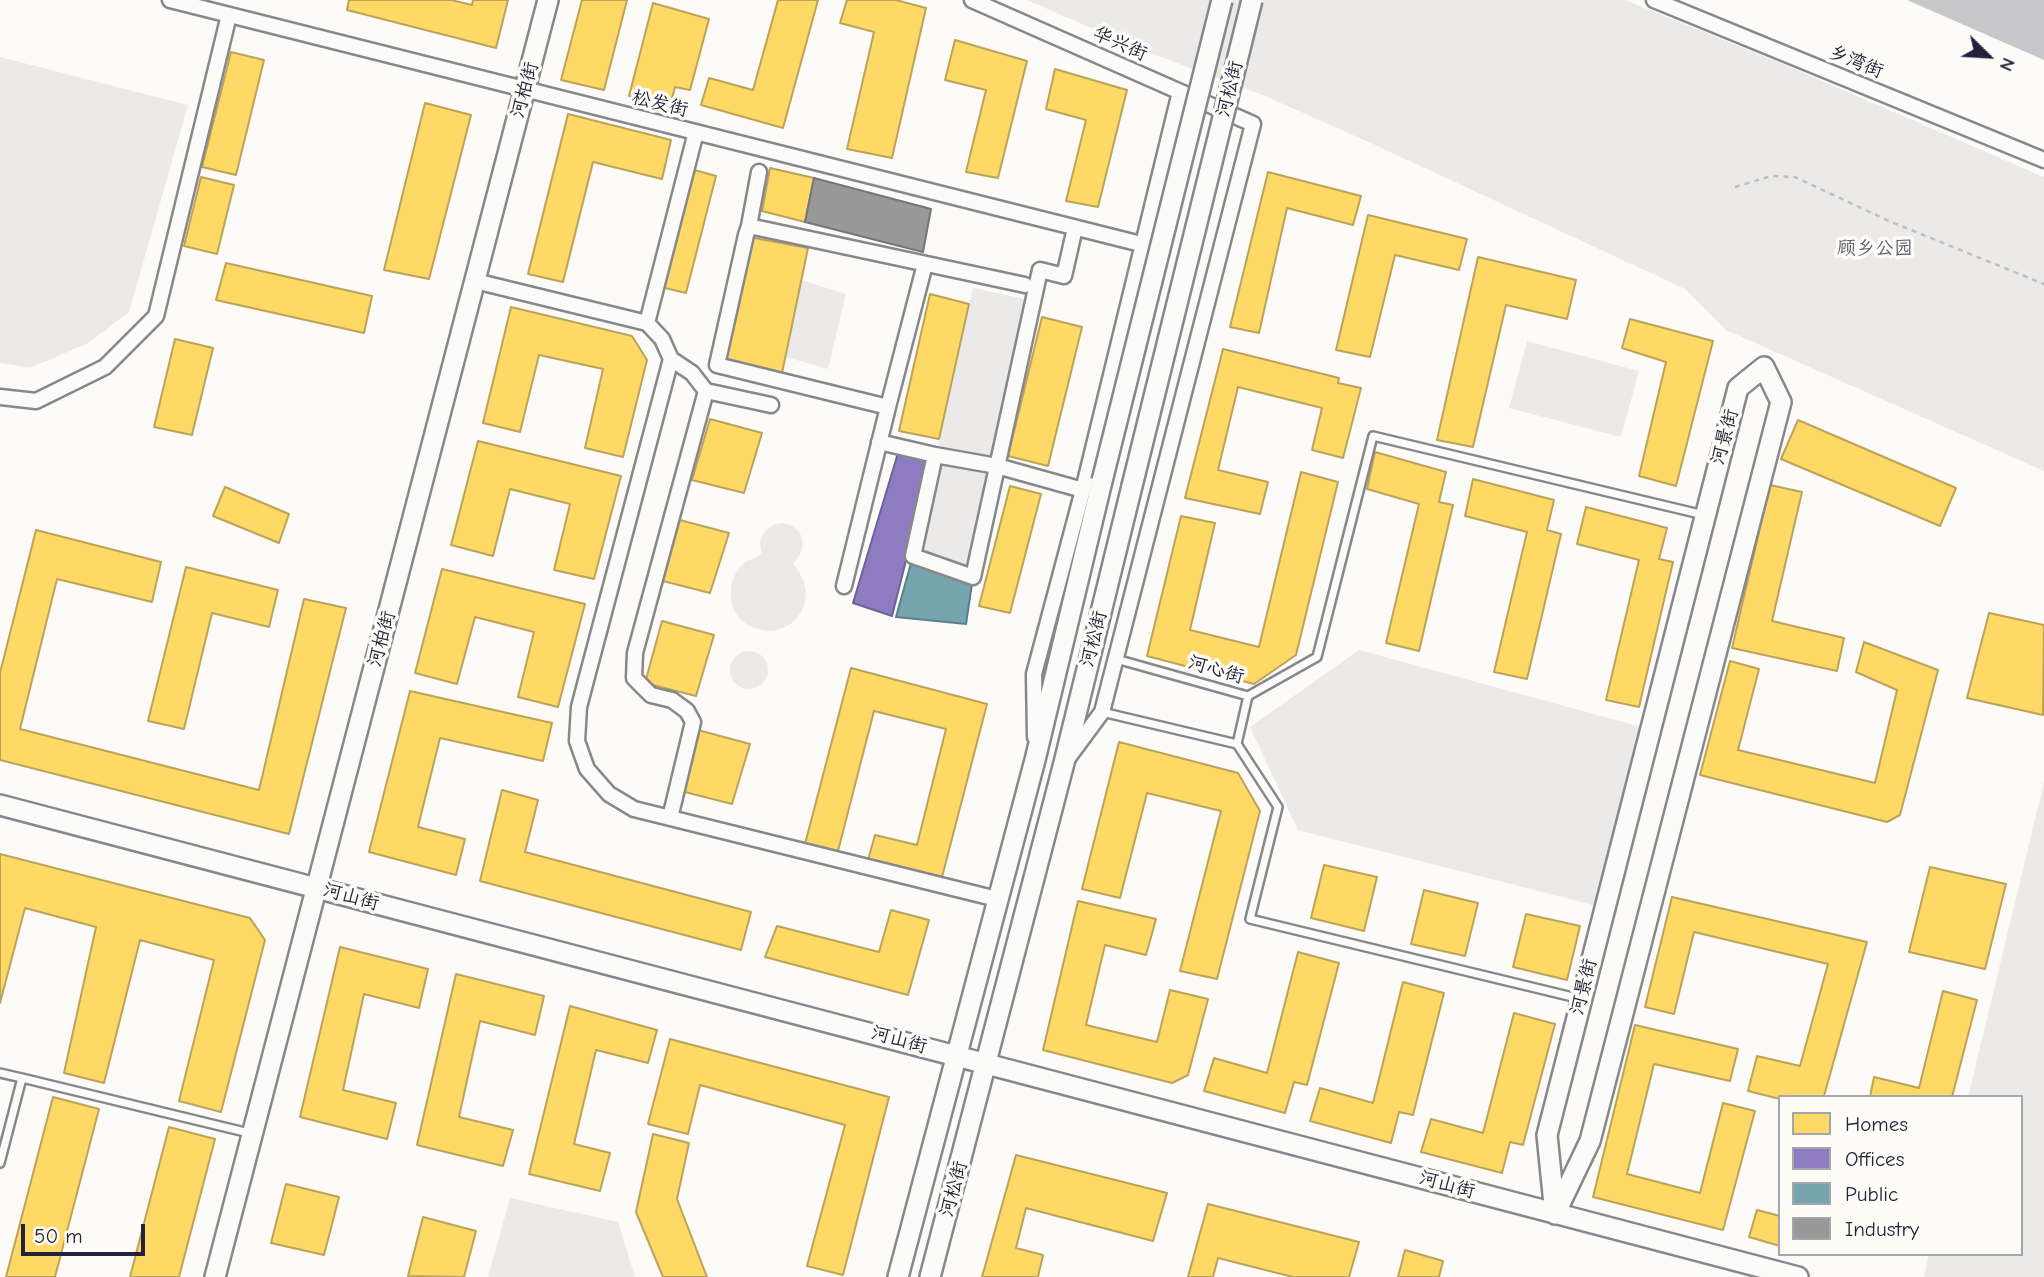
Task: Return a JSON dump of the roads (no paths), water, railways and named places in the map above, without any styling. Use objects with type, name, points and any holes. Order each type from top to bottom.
[{"type":"street","name":"松发街","points":[[170,0],[1141,244]]},
{"type":"street","name":"河柏街","points":[[215,1277],[548,0]]},
{"type":"street","name":"华兴街","points":[[972,0],[1253,124],[1116,659]]},
{"type":"street","name":"河松街","points":[[898,1277],[1035,760],[1222,0]]},
{"type":"street","name":"河松街","points":[[930,1277],[1064,763],[1252,0]]},
{"type":"street","name":"乡湾街","points":[[1654,0],[2044,159]]},
{"type":"street","points":[[0,397],[36,401],[104,367],[156,316],[229,15]]},
{"type":"street","points":[[1035,760],[1034,674],[1083,489],[1180,92]]},
{"type":"street","points":[[647,323],[696,132]]},
{"type":"street","points":[[759,172],[717,365],[888,407]]},
{"type":"street","points":[[749,226],[1025,285]]},
{"type":"street","points":[[935,455],[913,556],[973,577],[1040,270],[1064,276],[1075,228]]},
{"type":"street","points":[[844,586],[925,264]]},
{"type":"street","points":[[475,281],[647,323],[662,339],[671,359],[692,373],[706,391],[771,405]]},
{"type":"street","points":[[671,359],[579,708],[577,741],[587,769],[609,794],[634,808],[998,899]]},
{"type":"street","name":"河景街","points":[[1764,367],[1781,402],[1590,1141],[1555,1214],[1548,1135],[1581,999],[1738,388],[1764,367]]},
{"type":"street","points":[[670,818],[693,722],[687,711],[672,700],[651,695],[635,678],[635,653],[706,391]]},
{"type":"street","points":[[879,442],[997,466],[1083,489]]},
{"type":"street","points":[[1064,763],[1102,712],[1116,659]]},
{"type":"street","name":"河山街","points":[[0,805],[1798,1277]]},
{"type":"lane","points":[[1248,695],[1317,657],[1373,436],[1705,516]]},
{"type":"lane","name":"河心街","points":[[1116,659],[1248,695],[1237,744]]},
{"type":"lane","points":[[1102,712],[1237,744],[1278,807],[1250,919],[1581,999]]},
{"type":"lane","points":[[0,1073],[253,1134]]},
{"type":"lane","points":[[0,1163],[22,1078]]},
{"type":"park label","name":"顾乡公园","points":[[1875,249]]}]
